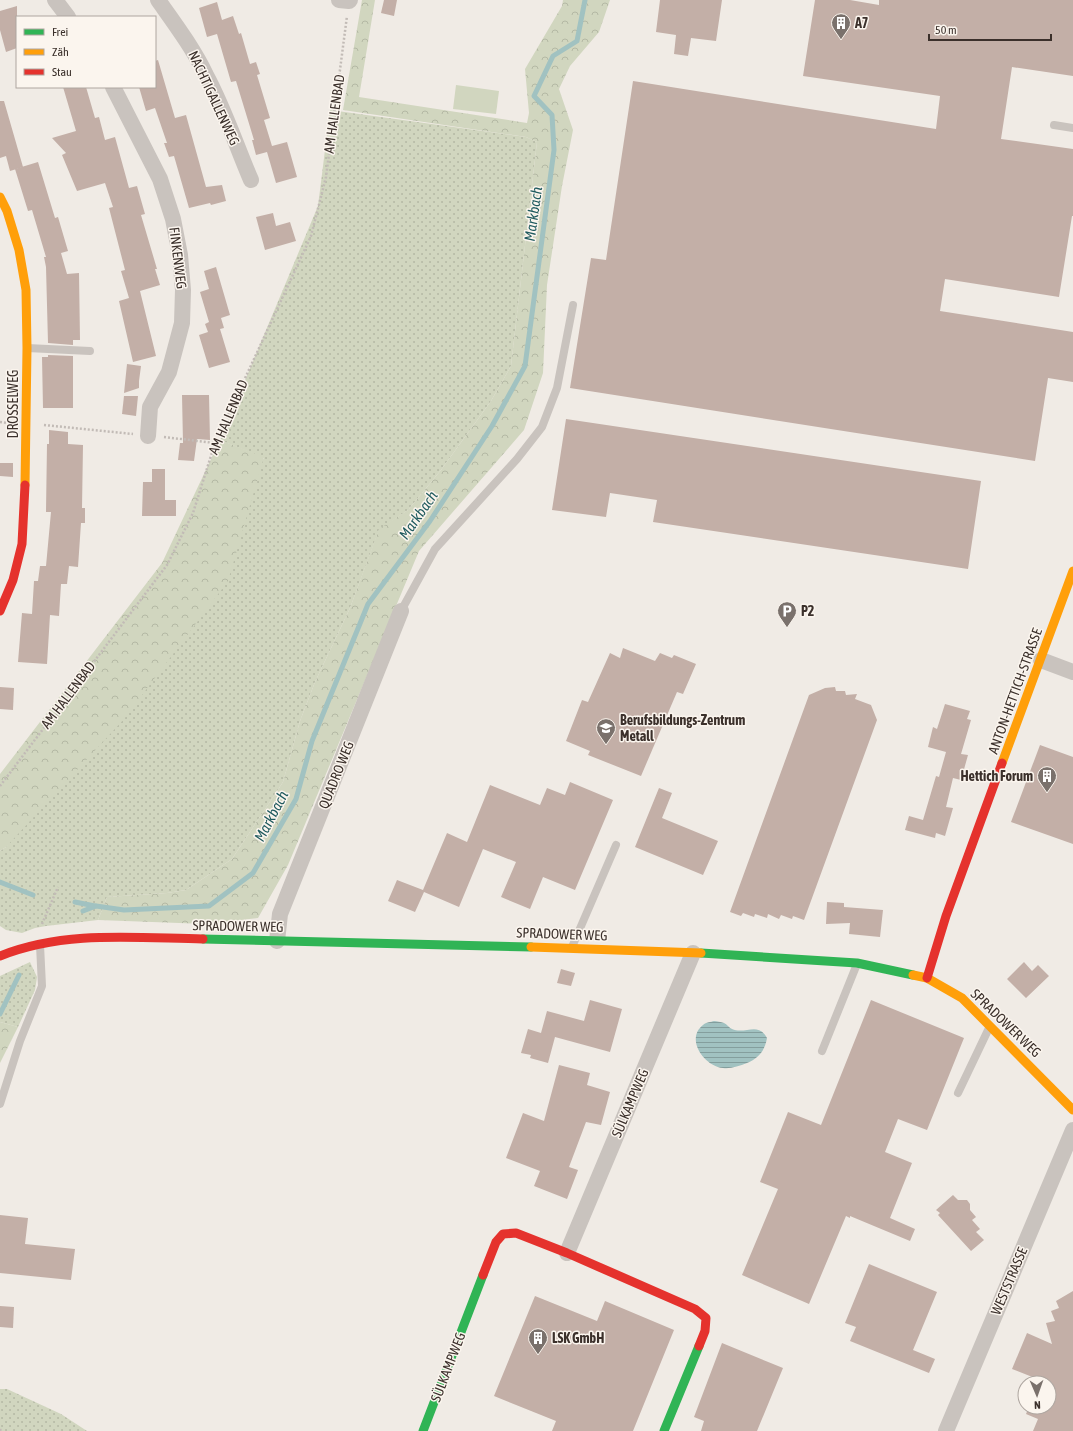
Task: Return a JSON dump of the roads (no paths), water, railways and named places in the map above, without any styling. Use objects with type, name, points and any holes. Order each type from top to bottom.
[{"type":"street","points":[[55,0],[67,16]]},
{"type":"street","name":"NACHTIGALLENWEG","points":[[158,0],[186,39],[206,75],[251,180]]},
{"type":"street","name":"FINKENWEG","points":[[114,88],[160,179],[173,219],[180,255],[183,290],[182,323],[169,372],[150,407],[148,436]]},
{"type":"street","name":"DROSSELWEG","points":[[0,197],[8,211],[20,250],[26,290],[27,348],[25,504],[22,544],[13,580],[0,611]]},
{"type":"street","name":"ANTON-HETTICH-STRASSE","points":[[927,978],[946,916],[1073,571]]},
{"type":"street","name":"QUADRO WEG","points":[[277,941],[280,914],[401,611]]},
{"type":"street","points":[[1041,660],[1073,672]]},
{"type":"street","name":"SPRADOWER WEG","points":[[0,956],[15,949],[40,942],[70,938],[101,937],[572,948],[693,953],[857,963],[927,978],[962,998],[1073,1110]]},
{"type":"street","name":"SÜLKAMPWEG","points":[[567,1253],[693,953]]},
{"type":"street","name":"WESTSTRASSE","points":[[946,1431],[1073,1130]]},
{"type":"street","name":"SÜLKAMPWEG","points":[[423,1431],[496,1242],[503,1234],[516,1234],[567,1253],[695,1309],[706,1318],[705,1332],[664,1431]]},
{"type":"lane","points":[[1054,125],[1073,128]]},
{"type":"lane","points":[[401,611],[435,549],[517,458],[542,427],[557,388],[573,305]]},
{"type":"lane","points":[[27,348],[90,351]]},
{"type":"lane","points":[[572,948],[616,845]]},
{"type":"lane","points":[[0,1104],[20,1040],[42,986],[40,942]]},
{"type":"lane","points":[[822,1051],[857,963]]},
{"type":"lane","points":[[958,1093],[990,1025]]},
{"type":"water","points":[[714,1021],[724,1023],[731,1028],[742,1031],[755,1029],[760,1030],[767,1038],[763,1050],[751,1061],[735,1067],[723,1068],[709,1062],[699,1051],[696,1044],[696,1037],[698,1031],[703,1025]]},
{"type":"waterway","name":"Markbach","points":[[83,911],[96,906],[124,910],[209,906],[253,873],[296,799],[312,741],[368,604],[430,521],[492,426],[525,366],[554,150],[552,115],[534,96],[553,56],[577,41],[585,0]]},
{"type":"waterway","points":[[0,882],[33,895]]},
{"type":"waterway","points":[[75,902],[95,906]]},
{"type":"waterway","name":"Markbach","points":[[0,1014],[19,975]]},
{"type":"place","name":"A7","points":[[841,40]]},
{"type":"place","name":"P2","points":[[787,628]]},
{"type":"place","name":"Berufsbildungs-Zentrum Metall","points":[[606,745]]},
{"type":"place","name":"Hettich Forum","points":[[1047,793]]},
{"type":"place","name":"LSK GmbH","points":[[538,1355]]}]
